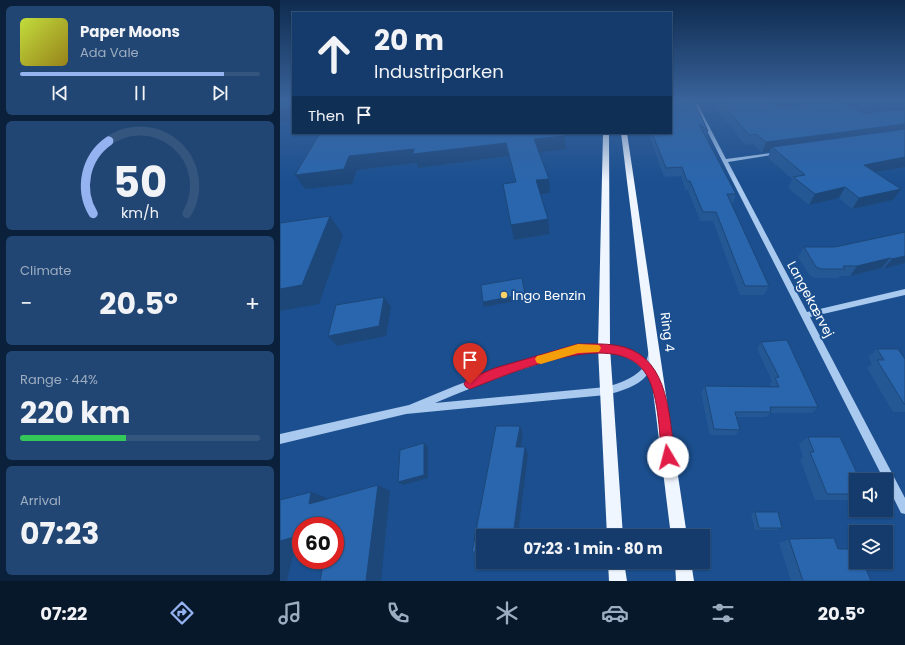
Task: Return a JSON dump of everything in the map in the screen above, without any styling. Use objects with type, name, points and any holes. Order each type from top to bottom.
[{"type":"main road","points":[[606,134],[604,348],[615,529]]},
{"type":"main road","name":"Ring 4","points":[[624,134],[678,529]]},
{"type":"main road","points":[[617,569],[618,581]]},
{"type":"main road","points":[[684,569],[685,581]]},
{"type":"street","name":"Langekærvej","points":[[708,128],[806,315],[905,509]]},
{"type":"street","points":[[724,161],[780,153]]},
{"type":"street","points":[[806,315],[905,292]]},
{"type":"street","points":[[406,410],[495,373],[578,349],[604,348],[623,351],[637,359],[648,368],[660,396]]},
{"type":"street","points":[[280,439],[406,410],[606,391],[624,387],[641,376],[648,368],[653,350]]},
{"type":"building","points":[[672,128],[701,128],[736,194],[727,194],[769,286],[745,286],[716,212],[703,212],[690,181],[687,181],[682,167],[666,168],[652,134],[672,134]]},
{"type":"building","points":[[743,128],[873,128],[766,142],[756,134],[749,135]]},
{"type":"building","points":[[905,129],[905,157],[864,165],[901,189],[859,198],[845,187],[815,194],[793,177],[805,175],[772,147]]},
{"type":"building","points":[[319,134],[564,134],[565,136],[534,139],[549,179],[536,180],[548,219],[511,225],[503,184],[516,182],[506,143],[413,154],[414,149],[349,156],[344,169],[295,175]]},
{"type":"building","points":[[330,216],[302,285],[280,289],[280,223]]},
{"type":"building","points":[[905,232],[905,256],[857,266],[843,266],[845,269],[821,269],[816,267],[804,247],[835,247]]},
{"type":"building","name":"Ingo Benzin","points":[[522,278],[525,294],[483,302],[481,285]]},
{"type":"building","points":[[384,297],[379,326],[328,336],[336,305]]},
{"type":"building","points":[[787,340],[818,407],[770,407],[771,412],[735,412],[740,430],[714,429],[705,386],[779,387],[775,378],[779,377],[761,342]]},
{"type":"building","points":[[877,349],[898,349],[905,359],[905,404],[877,360],[884,360]]},
{"type":"building","points":[[496,426],[520,426],[516,447],[525,447],[514,529],[476,529]]},
{"type":"building","points":[[808,437],[840,437],[857,473],[849,473],[849,494],[827,494],[810,452],[814,452]]},
{"type":"building","points":[[424,443],[424,475],[398,482],[400,450]]},
{"type":"building","points":[[378,485],[366,581],[320,581],[322,569],[344,569],[344,517],[292,517],[292,538],[280,541],[280,500],[311,492],[309,504]]},
{"type":"building","points":[[755,512],[778,512],[782,528],[759,528]]},
{"type":"building","points":[[476,531],[476,552],[472,552]]},
{"type":"building","points":[[834,538],[838,549],[849,549],[849,569],[866,569],[871,581],[803,581],[789,539]]},
{"type":"slow traffic","points":[[541,359],[578,349],[596,348]]},
{"type":"place","name":"Ingo Benzin","points":[[504,295]]},
{"type":"route","points":[[470,384],[495,373],[578,349],[604,348],[623,351],[637,359],[648,368],[654,380],[660,396],[668,457]]}]
